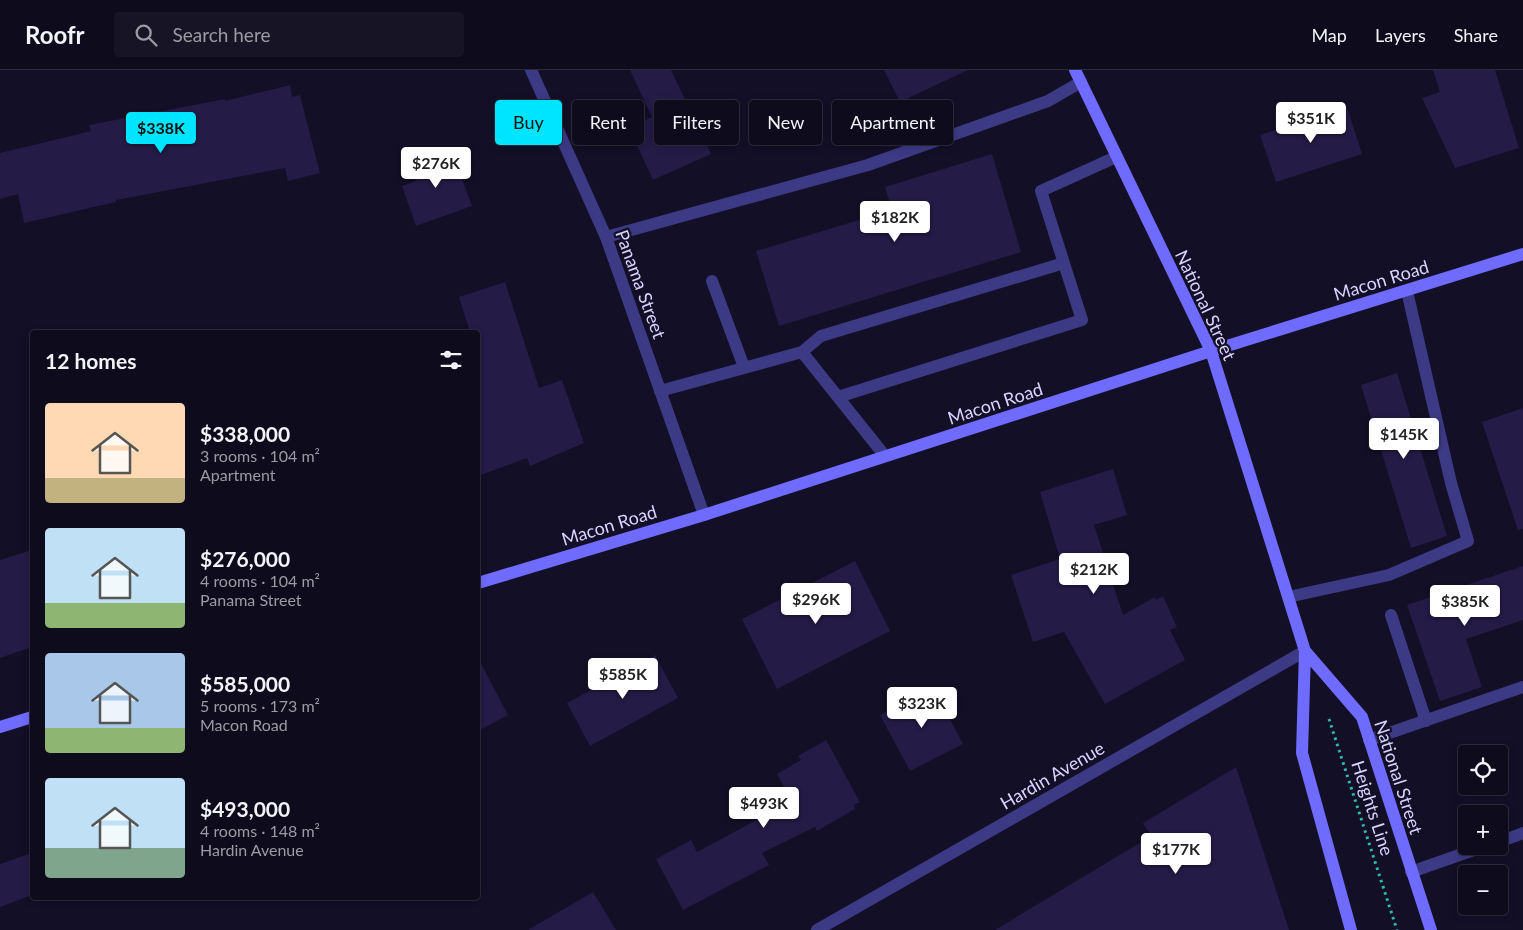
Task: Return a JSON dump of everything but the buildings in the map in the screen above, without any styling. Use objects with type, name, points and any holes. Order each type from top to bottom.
[{"type":"main road","name":"National Street","points":[[1075,70],[1212,351],[1305,651],[1302,753],[1351,930]]},
{"type":"main road","name":"Macon Road","points":[[480,582],[704,515],[1212,351],[1523,254]]},
{"type":"main road","name":"National Street","points":[[1305,651],[1362,718],[1431,930]]},
{"type":"main road","points":[[0,727],[30,718]]},
{"type":"street","name":"Panama Street","points":[[531,70],[606,237],[704,515]]},
{"type":"street","points":[[606,237],[868,165],[1048,101],[1080,82]]},
{"type":"street","points":[[838,397],[1082,320],[1041,191],[1116,156]]},
{"type":"street","points":[[660,391],[802,352],[821,336],[1064,263]]},
{"type":"street","points":[[712,281],[744,367]]},
{"type":"street","points":[[1288,597],[1390,574],[1468,541],[1451,483],[1407,291]]},
{"type":"street","points":[[802,352],[885,456]]},
{"type":"street","points":[[1391,615],[1426,720]]},
{"type":"street","name":"Hardin Avenue","points":[[817,930],[1305,651]]},
{"type":"street","points":[[1369,740],[1523,687]]},
{"type":"street","points":[[1508,839],[1523,833]]},
{"type":"street","points":[[1412,872],[1460,855]]},
{"type":"path","name":"Heights Line","points":[[1327,712],[1397,930]]}]
